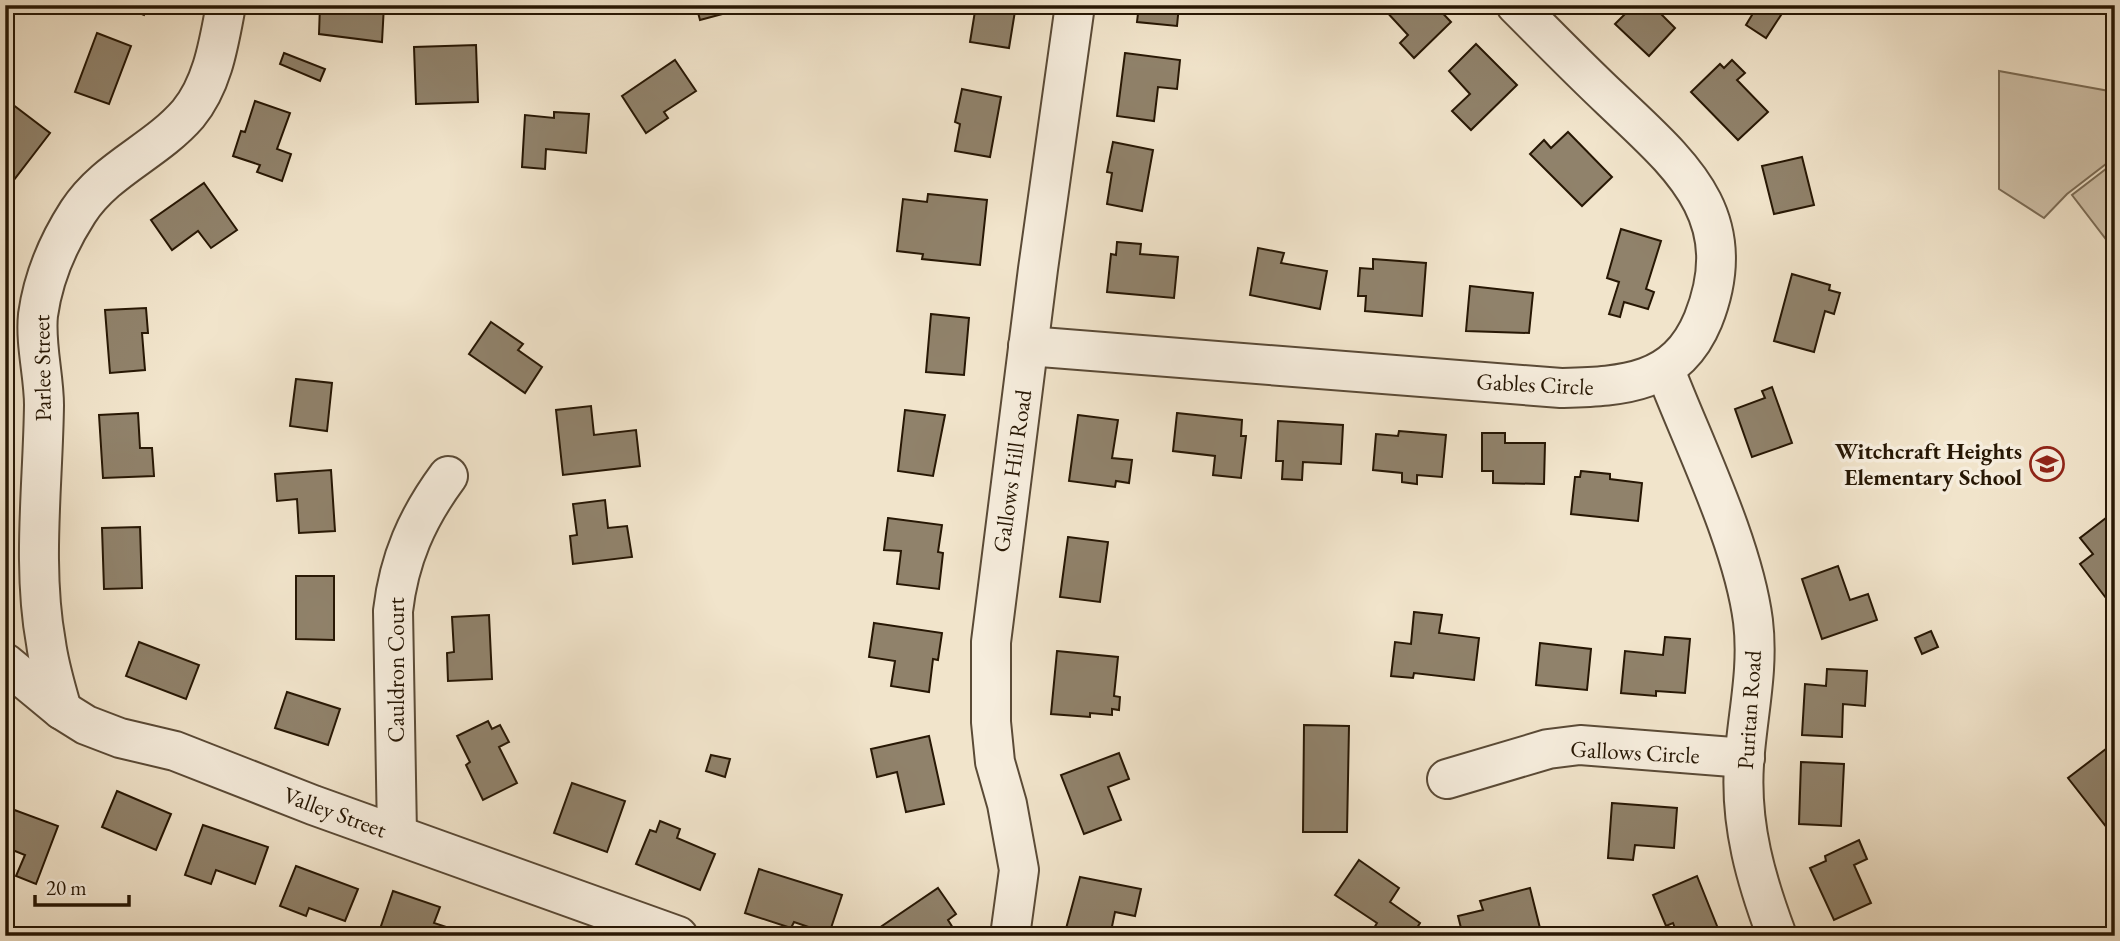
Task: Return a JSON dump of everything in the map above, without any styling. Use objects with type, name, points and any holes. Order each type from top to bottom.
[{"type":"street","name":"Parlee Street","points":[[62,710],[46,643],[40,583],[44,402],[38,317],[44,286],[58,249],[78,212],[98,186],[158,141],[187,115],[202,93],[213,64],[226,5]]},
{"type":"street","name":"Gallows Hill Road","points":[[1010,936],[1019,870],[1012,827],[995,762],[991,722],[991,642],[1075,5]]},
{"type":"street","points":[[1516,5],[1671,155],[1701,199],[1715,242],[1715,285],[1700,327],[1682,355],[1665,370]]},
{"type":"street","name":"Gables Circle","points":[[1028,346],[1561,388],[1609,387],[1665,370]]},
{"type":"street","name":"Puritan Road","points":[[1665,370],[1737,554],[1750,607],[1755,678],[1745,758],[1749,846],[1756,878],[1777,936]]},
{"type":"street","name":"Cauldron Court","points":[[397,834],[393,611],[396,584],[402,559],[414,530],[448,477]]},
{"type":"street","name":"Valley Street","points":[[5,663],[62,710],[86,725],[120,738],[175,751],[678,936]]},
{"type":"street","name":"Gallows Circle","points":[[1447,779],[1548,749],[1580,746],[1745,758]]},
{"type":"shaded area","points":[[1999,71],[2109,91],[2115,97],[2115,157],[2067,194],[2044,218],[1999,189]]},
{"type":"shaded area","points":[[2115,162],[2115,251],[2072,195]]},
{"type":"building","points":[[119,5],[148,5],[144,15]]},
{"type":"building","points":[[320,5],[384,5],[382,42],[319,34]]},
{"type":"building","points":[[696,5],[756,5],[700,20]]},
{"type":"building","points":[[976,5],[1016,5],[1009,48],[970,42]]},
{"type":"building","points":[[1139,5],[1179,5],[1177,26],[1137,22]]},
{"type":"building","points":[[1388,5],[1435,5],[1451,22],[1414,58],[1400,43],[1408,35],[1384,9]]},
{"type":"building","points":[[1634,5],[1667,5],[1660,13],[1675,28],[1649,56],[1615,24]]},
{"type":"building","points":[[1758,5],[1766,5],[1781,15],[1766,38],[1746,25]]},
{"type":"building","points":[[97,33],[131,46],[109,104],[75,92]]},
{"type":"building","points":[[1476,44],[1517,85],[1471,130],[1452,111],[1470,94],[1449,71]]},
{"type":"building","points":[[476,45],[478,102],[416,104],[414,47]]},
{"type":"building","points":[[284,53],[325,69],[320,81],[280,64]]},
{"type":"building","points":[[1125,53],[1180,60],[1177,89],[1158,87],[1154,121],[1117,116]]},
{"type":"building","points":[[675,60],[696,91],[664,112],[668,118],[646,133],[622,96]]},
{"type":"building","points":[[1732,60],[1745,73],[1737,80],[1768,112],[1738,140],[1691,92],[1720,64],[1724,68]]},
{"type":"building","points":[[962,89],[1001,97],[990,157],[955,151],[960,124],[955,122]]},
{"type":"building","points":[[255,101],[290,113],[277,149],[291,154],[282,181],[257,172],[260,165],[233,156],[241,131],[245,132]]},
{"type":"building","points":[[12,104],[50,133],[10,185],[5,181],[5,113]]},
{"type":"building","points":[[554,112],[589,114],[586,153],[546,149],[545,169],[522,167],[525,115],[554,118]]},
{"type":"building","points":[[1568,132],[1612,177],[1582,206],[1530,154],[1544,140],[1551,148]]},
{"type":"building","points":[[1113,142],[1153,150],[1142,211],[1107,204],[1112,173],[1107,172]]},
{"type":"building","points":[[1802,157],[1814,205],[1774,214],[1762,166]]},
{"type":"building","points":[[204,183],[237,230],[211,248],[198,231],[172,250],[151,220]]},
{"type":"building","points":[[928,194],[987,200],[980,265],[922,259],[923,254],[897,251],[903,199],[927,202]]},
{"type":"building","points":[[1621,229],[1661,241],[1646,289],[1654,292],[1648,309],[1624,302],[1620,317],[1609,314],[1619,282],[1607,278]]},
{"type":"building","points":[[1117,242],[1141,244],[1140,254],[1178,257],[1174,298],[1107,292],[1111,254],[1116,255]]},
{"type":"building","points":[[1258,248],[1284,253],[1281,263],[1327,271],[1320,309],[1250,295]]},
{"type":"building","points":[[1373,259],[1426,263],[1422,316],[1365,311],[1366,296],[1358,296],[1360,268],[1373,269]]},
{"type":"building","points":[[1792,274],[1830,285],[1829,290],[1840,293],[1834,314],[1825,311],[1814,352],[1774,341]]},
{"type":"building","points":[[1470,286],[1533,293],[1529,333],[1466,331]]},
{"type":"building","points":[[146,308],[148,333],[142,333],[145,370],[110,373],[105,310]]},
{"type":"building","points":[[931,314],[969,318],[964,375],[926,372]]},
{"type":"building","points":[[491,322],[523,344],[518,350],[542,367],[525,393],[469,354]]},
{"type":"building","points":[[296,379],[332,383],[327,431],[290,426]]},
{"type":"building","points":[[1772,387],[1792,443],[1752,457],[1735,409],[1765,398],[1762,391]]},
{"type":"building","points":[[591,406],[594,435],[636,430],[640,466],[563,475],[556,410]]},
{"type":"building","points":[[905,410],[945,415],[933,476],[898,471]]},
{"type":"building","points":[[138,413],[140,448],[152,448],[154,476],[103,478],[99,415]]},
{"type":"building","points":[[1177,413],[1242,420],[1241,436],[1246,436],[1241,478],[1213,475],[1215,456],[1173,451]]},
{"type":"building","points":[[1078,415],[1118,420],[1112,458],[1132,460],[1129,483],[1116,481],[1115,487],[1069,481]]},
{"type":"building","points":[[1278,421],[1343,425],[1341,464],[1303,462],[1302,480],[1282,479],[1283,461],[1276,461]]},
{"type":"building","points":[[1399,431],[1446,435],[1442,477],[1417,475],[1417,484],[1402,482],[1402,473],[1373,470],[1376,434],[1398,436]]},
{"type":"building","points":[[1482,433],[1505,433],[1505,443],[1545,443],[1544,484],[1493,483],[1493,471],[1482,471]]},
{"type":"building","points":[[331,470],[335,531],[299,533],[297,499],[277,501],[275,474]]},
{"type":"building","points":[[1581,471],[1610,474],[1610,479],[1642,483],[1638,521],[1571,514],[1575,477],[1580,477]]},
{"type":"building","points":[[605,500],[608,528],[627,526],[632,557],[573,564],[570,536],[577,535],[573,504]]},
{"type":"building","points":[[2115,511],[2115,598],[2109,602],[2080,564],[2093,554],[2080,538]]},
{"type":"building","points":[[888,518],[942,525],[938,552],[943,553],[939,589],[897,584],[901,551],[884,550]]},
{"type":"building","points":[[140,527],[142,588],[104,589],[102,528]]},
{"type":"building","points":[[1068,537],[1108,542],[1100,602],[1060,597]]},
{"type":"building","points":[[1838,566],[1850,600],[1868,594],[1877,620],[1822,639],[1802,579]]},
{"type":"building","points":[[296,576],[334,576],[334,640],[296,639]]},
{"type":"building","points":[[1414,612],[1442,615],[1439,633],[1479,638],[1474,680],[1414,673],[1413,678],[1391,676],[1395,642],[1411,644]]},
{"type":"building","points":[[489,615],[492,679],[448,681],[447,653],[454,652],[452,617]]},
{"type":"building","points":[[874,623],[942,633],[938,660],[933,659],[929,692],[891,686],[895,661],[869,657]]},
{"type":"building","points":[[1931,631],[1938,647],[1922,654],[1915,638]]},
{"type":"building","points":[[1665,637],[1690,639],[1685,693],[1656,691],[1656,696],[1621,693],[1625,651],[1663,655]]},
{"type":"building","points":[[139,642],[199,665],[186,699],[126,676]]},
{"type":"building","points":[[1540,643],[1591,649],[1587,690],[1536,685]]},
{"type":"building","points":[[1057,651],[1118,657],[1114,696],[1120,697],[1119,710],[1112,709],[1112,715],[1090,713],[1090,717],[1051,714]]},
{"type":"building","points":[[1827,669],[1867,671],[1865,706],[1843,704],[1842,737],[1802,735],[1805,684],[1826,686]]},
{"type":"building","points":[[287,692],[340,709],[328,745],[275,728]]},
{"type":"building","points":[[488,721],[492,729],[500,725],[509,742],[499,747],[517,783],[483,800],[466,765],[470,762],[457,736]]},
{"type":"building","points":[[1304,725],[1349,726],[1347,832],[1303,832]]},
{"type":"building","points":[[929,736],[944,804],[906,812],[897,772],[877,777],[871,749]]},
{"type":"building","points":[[2115,742],[2115,838],[2068,778]]},
{"type":"building","points":[[1119,753],[1129,779],[1108,787],[1121,820],[1084,834],[1061,775]]},
{"type":"building","points":[[711,755],[730,759],[725,777],[706,771]]},
{"type":"building","points":[[1801,762],[1844,764],[1841,826],[1799,824]]},
{"type":"building","points":[[572,783],[625,801],[607,852],[554,833]]},
{"type":"building","points":[[117,791],[171,814],[156,850],[102,827]]},
{"type":"building","points":[[1612,803],[1677,808],[1674,848],[1635,845],[1633,860],[1608,858]]},
{"type":"building","points":[[9,808],[58,826],[36,884],[16,876],[25,855],[5,847],[5,817]]},
{"type":"building","points":[[660,821],[680,829],[677,838],[715,854],[700,890],[636,864],[650,830],[656,832]]},
{"type":"building","points":[[203,825],[268,847],[255,884],[216,870],[211,884],[185,875]]},
{"type":"building","points":[[1859,840],[1867,859],[1854,865],[1871,903],[1834,920],[1810,868],[1826,861],[1825,856]]},
{"type":"building","points":[[1359,860],[1399,888],[1390,902],[1420,923],[1412,936],[1375,936],[1371,933],[1377,923],[1335,895]]},
{"type":"building","points":[[296,866],[358,889],[345,921],[309,908],[306,916],[280,906]]},
{"type":"building","points":[[759,869],[842,895],[829,934],[794,922],[791,928],[745,913]]},
{"type":"building","points":[[1697,876],[1721,936],[1678,936],[1673,923],[1666,926],[1653,895]]},
{"type":"building","points":[[1080,877],[1141,889],[1135,916],[1115,912],[1110,936],[1064,936]]},
{"type":"building","points":[[938,888],[956,914],[948,920],[953,928],[942,936],[884,936],[879,928]]},
{"type":"building","points":[[1530,888],[1540,928],[1511,936],[1463,936],[1458,916],[1483,910],[1480,901]]},
{"type":"building","points":[[393,891],[440,907],[434,923],[455,930],[453,936],[399,936],[380,929]]},
{"type":"place","name":"Witchcraft Heights Elementary School","points":[[2047,464]]}]
